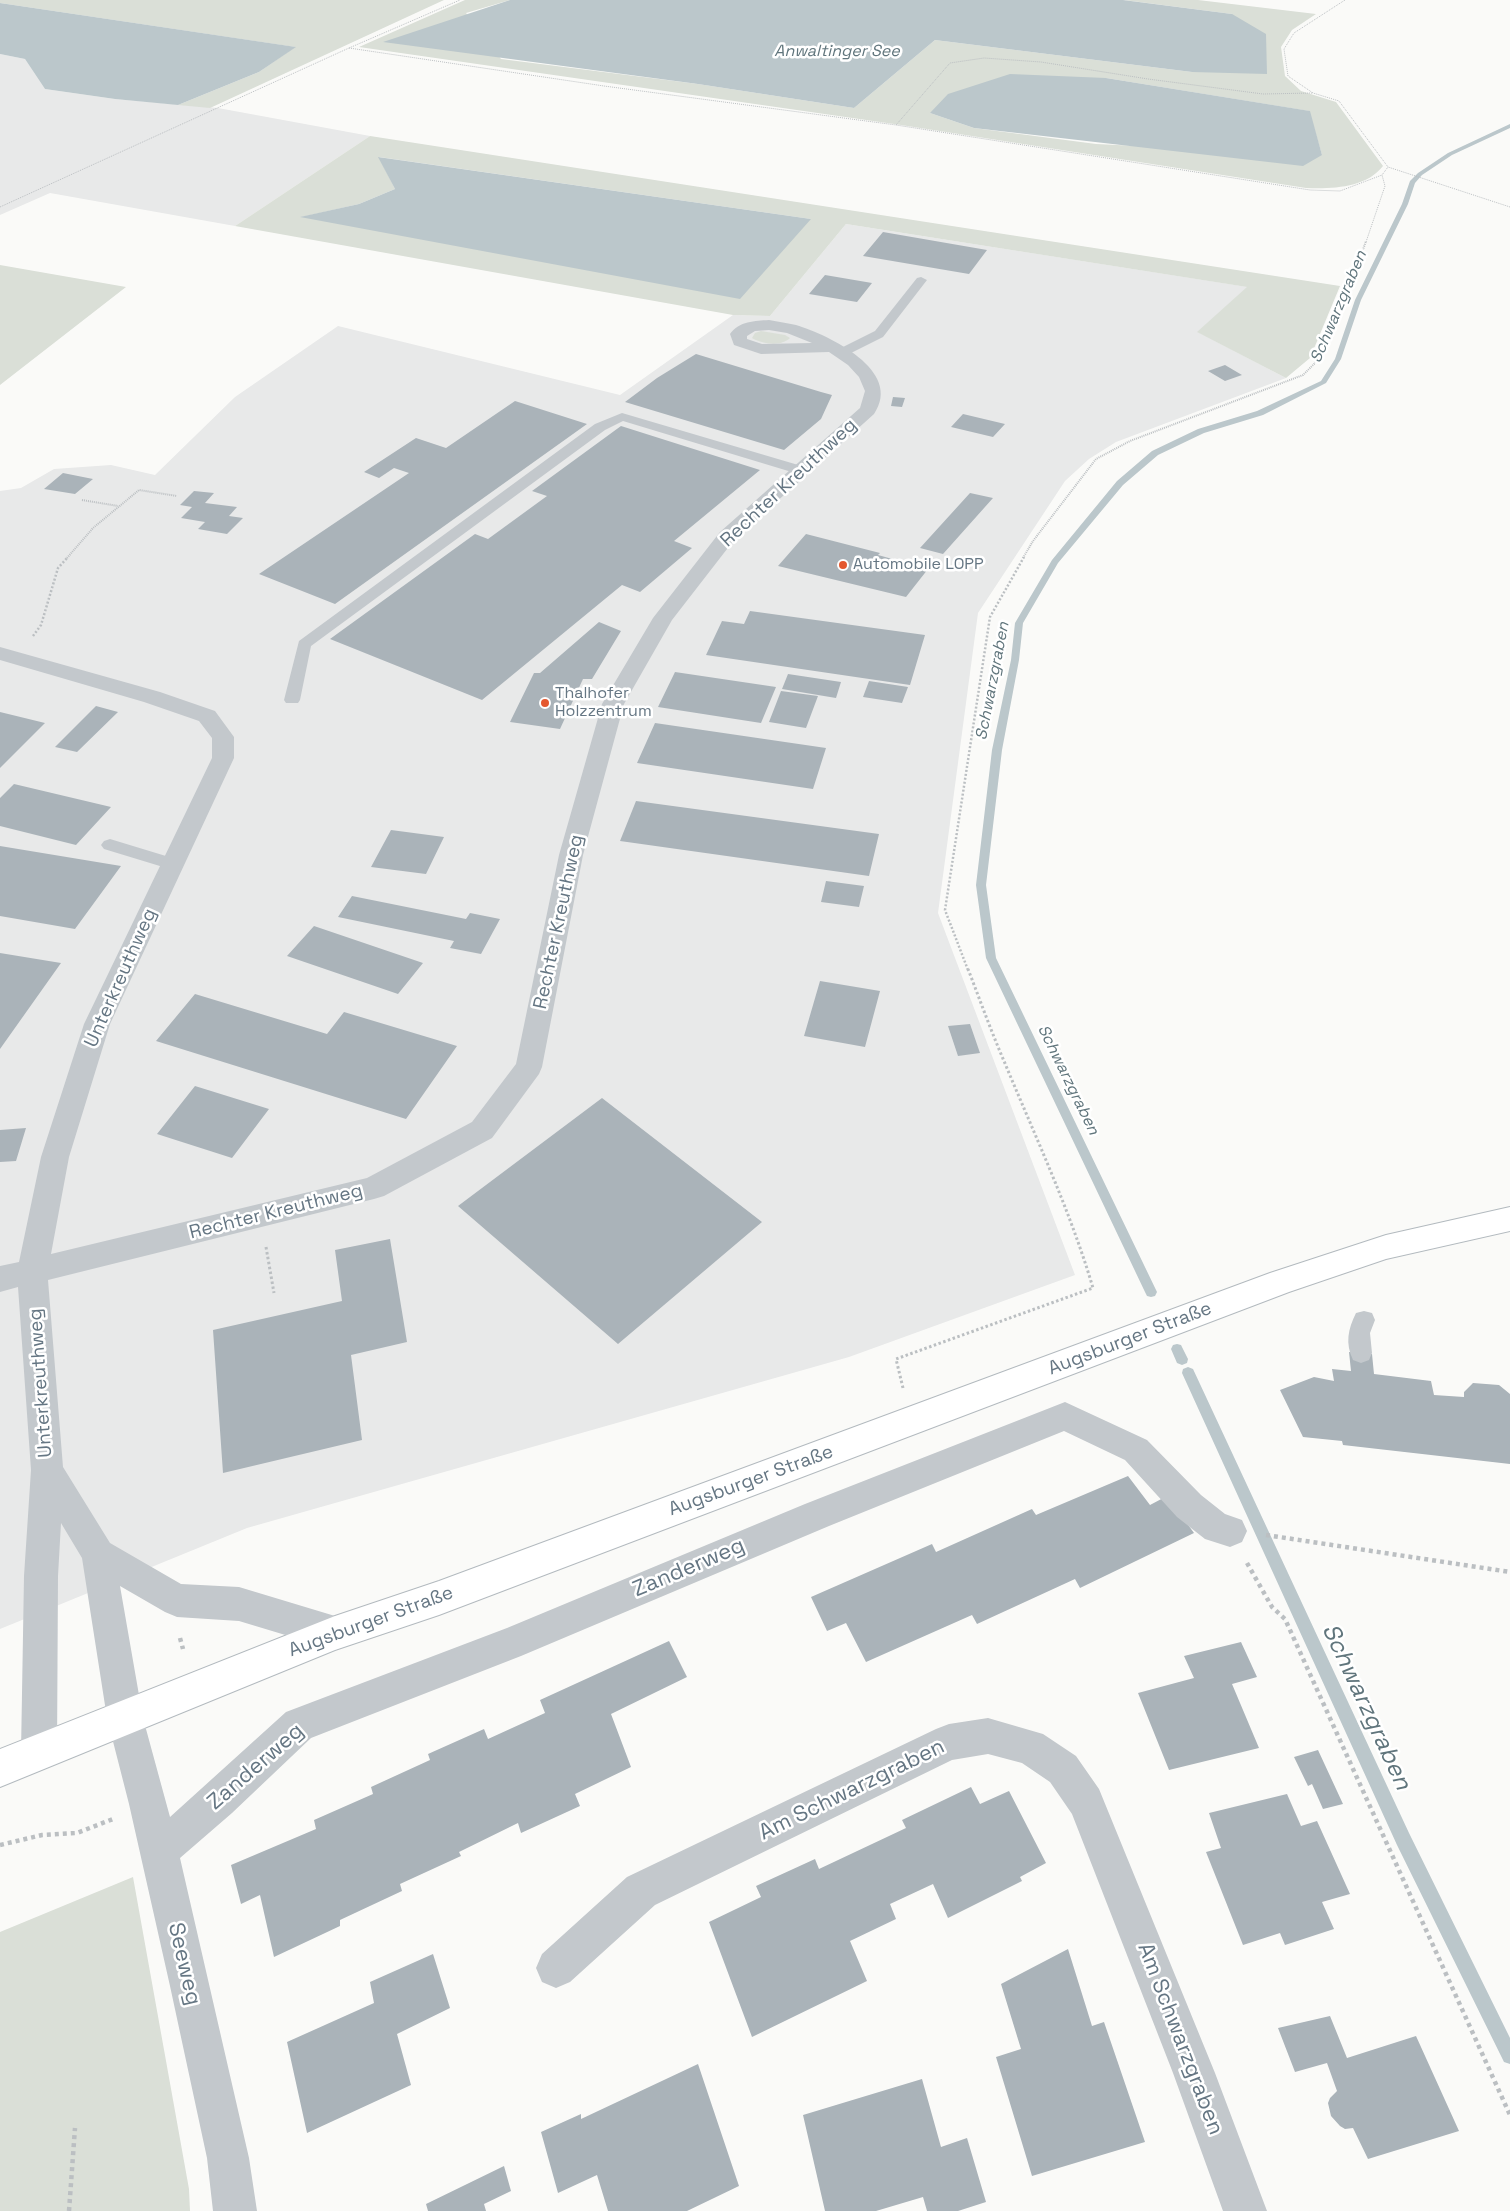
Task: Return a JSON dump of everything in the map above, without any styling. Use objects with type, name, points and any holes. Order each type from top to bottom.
[{"type":"main road","name":"Augsburger Straße","points":[[0,1768],[335,1632],[439,1598],[1291,1279],[1386,1247],[1510,1219]]},
{"type":"street","name":"Rechter Kreuthweg","points":[[0,1280],[374,1188],[482,1130],[528,1067],[571,855],[613,704],[663,618],[727,536],[868,410],[874,390],[870,379],[850,359],[836,350]]},
{"type":"street","name":"Unterkreuthweg","points":[[8,656],[152,697],[207,716],[223,737],[223,758],[97,1024],[55,1158],[32,1273],[47,1470],[41,1576],[39,1752]]},
{"type":"street","name":"Zanderweg","points":[[158,1852],[219,1800],[299,1725],[509,1644],[817,1515],[1065,1416],[1136,1450],[1189,1506],[1217,1528],[1230,1531]]},
{"type":"street","name":"Unterkreuthweg","points":[[47,1470],[98,1554],[126,1718]]},
{"type":"street","name":"Unterkreuthweg","points":[[98,1554],[177,1600],[239,1604],[335,1632]]},
{"type":"street","name":"Seeweg","points":[[126,1718],[148,1804],[226,2149],[235,2211]]},
{"type":"street","name":"Am Schwarzgraben","points":[[556,1968],[641,1892],[949,1742],[988,1736],[1030,1747],[1063,1769],[1086,1802],[1194,2073],[1245,2211]]},
{"type":"lane","points":[[836,350],[879,334],[921,280]]},
{"type":"lane","points":[[292,700],[304,644],[600,427],[622,417],[800,470]]},
{"type":"lane","points":[[110,844],[173,864]]},
{"type":"lane","points":[[1361,1353],[1359,1333],[1364,1320]]},
{"type":"path","points":[[0,206],[349,48],[460,0]]},
{"type":"path","points":[[1345,0],[1294,33],[1284,49],[1288,76],[1313,93],[1339,101],[1388,167],[1510,207]]},
{"type":"path","points":[[349,48],[604,86],[896,125],[1310,190],[1340,191],[1382,175],[1388,167]]},
{"type":"path","points":[[896,125],[950,64],[984,58],[1041,62],[1148,79],[1263,94],[1313,93]]},
{"type":"path","points":[[911,1422],[896,1358],[1093,1288],[1075,1234],[1003,1060],[945,910],[990,618],[1033,541],[1096,459],[1130,441],[1303,375],[1314,364],[1354,273],[1385,186],[1382,175]]},
{"type":"path","points":[[8,656],[41,625],[58,568],[93,528],[138,490],[177,496]]},
{"type":"path","points":[[82,500],[118,506]]},
{"type":"path","points":[[261,1216],[274,1293]]},
{"type":"path","points":[[1230,1531],[1272,1607],[1285,1620],[1510,2115]]},
{"type":"path","points":[[1282,1537],[1510,1572]]},
{"type":"path","points":[[0,1845],[42,1834],[77,1833]]},
{"type":"path","points":[[68,2211],[75,2128]]},
{"type":"shaded area","points":[[0,0],[444,0],[210,108],[178,105],[259,72],[295,47],[0,3]]},
{"type":"shaded area","points":[[465,0],[510,0],[466,13],[501,59],[698,84],[854,108],[935,40],[1192,72],[1232,14],[1124,0],[1198,0],[1316,14],[1292,30],[1281,47],[1285,76],[1301,91],[1336,102],[1383,166],[1367,179],[1348,186],[1306,188],[901,125],[359,47]],"holes":[[[1106,78],[1309,111],[1322,155],[1096,144],[974,128],[930,113]]]},
{"type":"shaded area","points":[[0,54],[25,59],[45,89],[115,99],[218,108],[370,136],[235,226],[50,193],[0,215]]},
{"type":"shaded area","points":[[370,136],[1340,286],[1310,358],[1286,378],[1197,332],[1247,287],[846,224],[770,316],[733,315],[235,226]],"holes":[[[379,157],[811,219],[302,217],[359,204],[395,189]]]},
{"type":"shaded area","points":[[846,224],[1248,287],[1198,332],[1286,378],[1116,442],[1089,459],[1065,481],[978,613],[938,913],[1075,1275],[849,1357],[247,1528],[0,1629],[0,491],[21,488],[54,469],[111,465],[155,475],[235,397],[338,326],[620,395],[733,315],[770,316]]},
{"type":"shaded area","points":[[0,265],[126,287],[0,385]]},
{"type":"shaded area","points":[[761,331],[785,335],[790,338],[782,343],[771,344],[752,338],[755,333]]},
{"type":"shaded area","points":[[133,1877],[189,2189],[190,2211],[0,2211],[0,1932]]},
{"type":"water","name":"Anwaltinger See","points":[[510,0],[1123,0],[1232,14],[1266,34],[1267,74],[1192,72],[935,40],[854,108],[698,84],[383,42]]},
{"type":"water","points":[[0,3],[296,47],[259,72],[178,105],[115,99],[45,89],[25,59],[0,54]]},
{"type":"water","points":[[1010,74],[1106,78],[1310,111],[1322,155],[1303,166],[974,128],[930,113],[948,94]]},
{"type":"water","points":[[378,157],[811,219],[740,299],[300,217],[359,204],[395,189]]},
{"type":"building","points":[[883,232],[987,250],[969,274],[863,256]]},
{"type":"building","points":[[825,275],[872,283],[857,302],[809,294]]},
{"type":"building","points":[[696,354],[832,395],[821,419],[784,450],[625,402],[657,378]]},
{"type":"building","points":[[1225,365],[1242,375],[1225,381],[1208,371]]},
{"type":"building","points":[[893,397],[905,398],[902,407],[891,406]]},
{"type":"building","points":[[515,401],[587,424],[335,604],[259,574],[409,473],[394,468],[379,478],[364,472],[416,438],[446,448]]},
{"type":"building","points":[[963,414],[1005,424],[993,437],[951,427]]},
{"type":"building","points":[[621,426],[760,470],[674,541],[692,548],[640,592],[622,585],[482,700],[330,639],[475,534],[488,539],[547,496],[532,491]]},
{"type":"building","points":[[63,473],[93,479],[75,494],[44,489]]},
{"type":"building","points":[[194,491],[214,493],[205,503],[237,507],[229,516],[243,518],[227,534],[198,529],[205,522],[181,518],[192,507],[180,505]]},
{"type":"building","points":[[970,493],[993,498],[943,554],[920,548]]},
{"type":"building","points":[[806,534],[880,553],[878,555],[928,569],[906,597],[778,566]]},
{"type":"building","points":[[750,611],[925,635],[910,685],[706,655],[722,621],[744,624]]},
{"type":"building","points":[[599,622],[621,631],[592,679],[583,679],[560,729],[510,722],[534,673],[540,673]]},
{"type":"building","points":[[675,672],[776,687],[761,723],[658,707]]},
{"type":"building","points":[[788,674],[841,682],[836,698],[782,689]]},
{"type":"building","points":[[869,681],[908,687],[902,703],[863,697]]},
{"type":"building","points":[[781,691],[818,696],[806,728],[769,722]]},
{"type":"building","points":[[96,706],[118,712],[77,752],[55,747]]},
{"type":"building","points":[[0,712],[45,723],[0,768]]},
{"type":"building","points":[[655,723],[826,748],[813,789],[637,763]]},
{"type":"building","points":[[14,784],[111,807],[76,845],[0,826],[0,798]]},
{"type":"building","points":[[636,801],[879,834],[869,876],[620,841]]},
{"type":"building","points":[[391,830],[444,837],[426,874],[371,867]]},
{"type":"building","points":[[0,846],[121,866],[75,929],[0,916]]},
{"type":"building","points":[[826,881],[864,886],[859,907],[821,902]]},
{"type":"building","points":[[352,896],[466,919],[470,913],[500,919],[481,954],[450,948],[454,941],[338,917]]},
{"type":"building","points":[[314,926],[423,963],[398,994],[287,956]]},
{"type":"building","points":[[0,953],[61,963],[0,1049]]},
{"type":"building","points":[[820,981],[880,991],[865,1047],[804,1036]]},
{"type":"building","points":[[195,994],[327,1034],[344,1012],[457,1046],[406,1119],[156,1041]]},
{"type":"building","points":[[970,1024],[980,1053],[958,1056],[948,1026]]},
{"type":"building","points":[[195,1086],[269,1109],[232,1158],[157,1134]]},
{"type":"building","points":[[602,1098],[762,1222],[618,1344],[458,1206]]},
{"type":"building","points":[[26,1128],[16,1161],[0,1162],[0,1130]]},
{"type":"building","points":[[390,1239],[407,1342],[351,1355],[362,1440],[223,1473],[213,1330],[342,1301],[335,1250]]},
{"type":"building","points":[[1349,1352],[1372,1354],[1374,1374],[1431,1381],[1434,1395],[1464,1397],[1464,1392],[1473,1383],[1499,1385],[1510,1394],[1510,1464],[1343,1445],[1342,1441],[1303,1437],[1280,1390],[1314,1377],[1334,1381],[1332,1369],[1351,1371]]},
{"type":"building","points":[[1128,1476],[1150,1505],[1167,1496],[1194,1533],[1080,1588],[1075,1579],[977,1624],[972,1615],[866,1662],[846,1623],[827,1631],[811,1597],[932,1544],[936,1552],[1032,1509],[1036,1515]]},
{"type":"building","points":[[669,1641],[687,1677],[611,1714],[631,1767],[575,1794],[580,1806],[521,1833],[518,1823],[459,1852],[461,1856],[400,1884],[402,1891],[340,1920],[340,1926],[274,1957],[260,1895],[241,1904],[231,1865],[316,1829],[314,1820],[373,1794],[371,1787],[430,1760],[428,1754],[484,1729],[488,1739],[545,1713],[540,1700]]},
{"type":"building","points":[[1241,1642],[1257,1677],[1232,1684],[1259,1748],[1169,1770],[1138,1693],[1194,1678],[1184,1656]]},
{"type":"building","points":[[1318,1750],[1343,1804],[1323,1809],[1312,1784],[1308,1786],[1294,1757]]},
{"type":"building","points":[[971,1787],[980,1804],[1009,1791],[1046,1863],[1020,1877],[1022,1881],[948,1918],[933,1884],[890,1904],[896,1919],[850,1941],[867,1981],[752,2037],[709,1922],[761,1897],[756,1886],[815,1859],[819,1869],[906,1828],[902,1820]]},
{"type":"building","points":[[1287,1794],[1301,1826],[1317,1821],[1350,1894],[1322,1902],[1334,1929],[1285,1945],[1280,1933],[1243,1945],[1206,1852],[1221,1848],[1209,1813]]},
{"type":"building","points":[[1068,1949],[1092,2026],[1104,2022],[1145,2142],[1032,2176],[996,2057],[1021,2049],[1001,1984]]},
{"type":"building","points":[[433,1954],[450,2008],[397,2034],[411,2085],[307,2133],[287,2042],[374,2003],[370,1982]]},
{"type":"building","points":[[1330,2016],[1347,2058],[1416,2036],[1459,2131],[1368,2159],[1353,2128],[1345,2129],[1331,2116],[1328,2103],[1337,2091],[1327,2063],[1295,2072],[1278,2028]]},
{"type":"building","points":[[698,2064],[739,2186],[687,2211],[608,2211],[597,2175],[558,2193],[541,2132],[581,2114],[581,2119]]},
{"type":"building","points":[[922,2079],[941,2147],[967,2138],[986,2202],[958,2211],[927,2211],[923,2197],[876,2211],[825,2211],[803,2115]]},
{"type":"building","points":[[504,2166],[511,2191],[484,2204],[486,2211],[428,2211],[426,2204]]},
{"type":"waterway","name":"Schwarzgraben","points":[[1151,1292],[991,958],[981,885],[997,750],[1015,660],[1019,623],[1055,562],[1120,483],[1155,453],[1201,431],[1260,413],[1324,382],[1338,359],[1358,300],[1405,204],[1412,182],[1420,174],[1450,154],[1510,126]]},
{"type":"waterway","name":"Schwarzgraben","points":[[1177,1349],[1182,1359]]},
{"type":"waterway","name":"Schwarzgraben","points":[[1188,1373],[1403,1839],[1510,2056]]},
{"type":"place","name":"Automobile LOPP","points":[[843,565]]},
{"type":"place","name":"Thalhofer Holzzentrum","points":[[545,703]]}]
